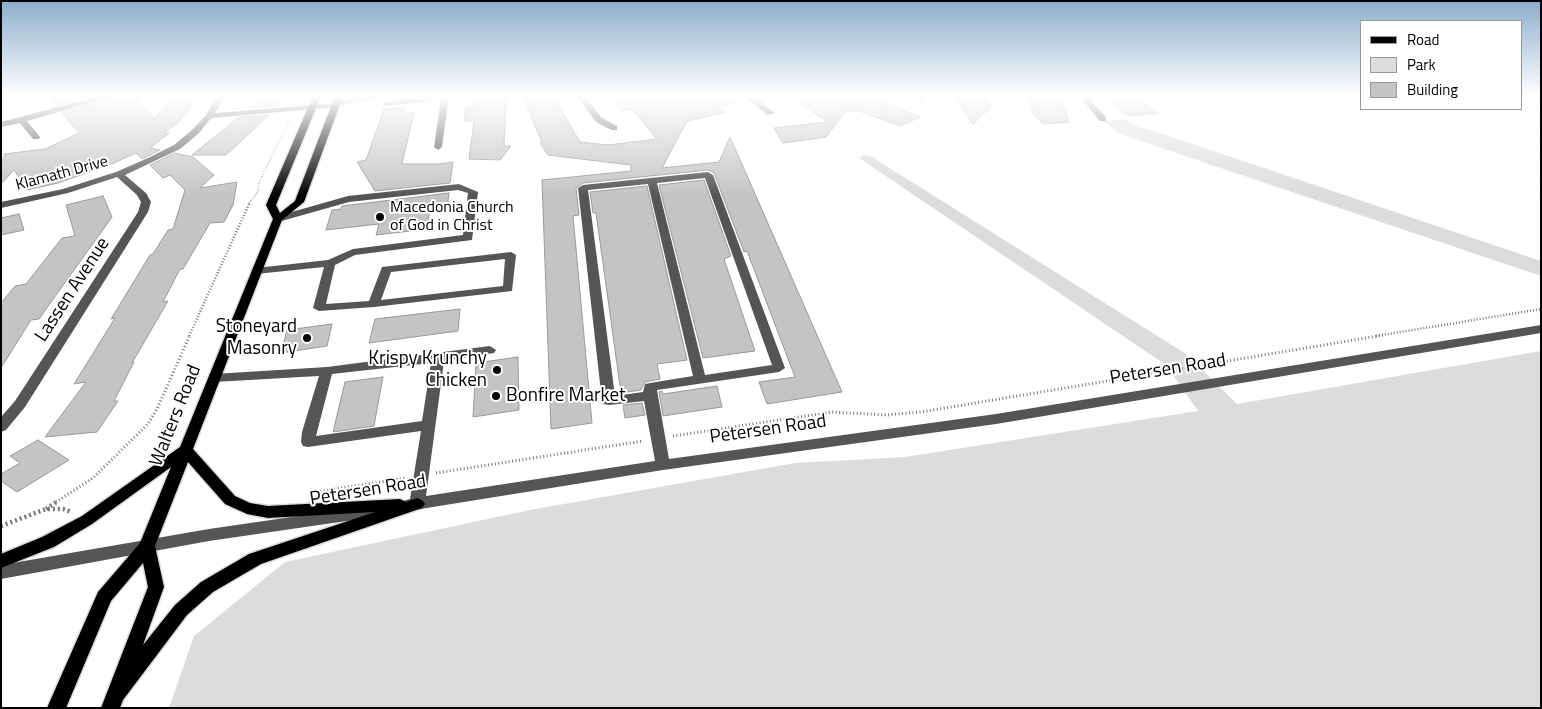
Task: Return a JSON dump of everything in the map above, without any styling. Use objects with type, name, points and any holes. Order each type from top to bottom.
[{"type":"main road","points":[[278,219],[271,205],[304,129]]},
{"type":"main road","name":"Walters Road","points":[[56,708],[104,597],[148,546],[278,219],[299,202],[326,129]]},
{"type":"main road","points":[[1,562],[48,542],[87,520],[185,450],[230,500],[247,508],[268,512],[417,504]]},
{"type":"main road","points":[[112,702],[181,610],[207,587],[255,559],[417,504]]},
{"type":"main road","points":[[112,702],[156,586],[148,546]]},
{"type":"street","points":[[29,129],[36,137]]},
{"type":"street","name":"Klamath Drive","points":[[1,205],[65,191],[119,174],[177,146],[198,129]]},
{"type":"street","points":[[438,147],[440,129]]},
{"type":"street","name":"Lassen Avenue","points":[[2,427],[20,404],[143,212],[146,202],[141,193],[119,174]]},
{"type":"street","points":[[650,396],[609,401],[583,188],[708,175],[779,368],[650,387],[663,464]]},
{"type":"street","points":[[652,181],[700,380]]},
{"type":"street","points":[[256,271],[330,263],[353,252],[468,238],[473,192],[459,188],[381,194],[348,200],[278,219]]},
{"type":"street","points":[[330,263],[319,308],[374,304],[508,289],[511,254],[386,269],[374,304]]},
{"type":"street","name":"Petersen Road","points":[[1,572],[148,546],[663,464],[996,419],[1541,328]]},
{"type":"street","points":[[214,378],[327,371],[490,350]]},
{"type":"street","points":[[417,504],[438,358]]},
{"type":"street","points":[[327,371],[309,432],[308,442],[429,425]]},
{"type":"path","points":[[1,526],[46,509],[93,478],[148,424],[157,410],[162,394],[248,205],[258,192],[259,183],[285,129]]},
{"type":"path","points":[[309,493],[832,412],[887,415],[921,412],[1541,309]]},
{"type":"path","points":[[46,509],[63,509],[80,516]]},
{"type":"green space","points":[[1114,129],[1148,129],[1541,261],[1541,276],[1120,134]]},
{"type":"green space","points":[[864,155],[872,157],[1186,354],[1237,404],[1541,351],[1541,708],[169,708],[194,636],[285,562],[530,510],[795,463],[905,457],[1198,411],[1166,365],[859,158]]},
{"type":"building","points":[[76,129],[169,129],[164,133],[169,133],[150,148],[160,150],[142,159],[136,153],[58,183],[27,190],[14,170],[1,184],[1,162],[5,156],[4,154],[45,149],[79,133]]},
{"type":"building","points":[[224,129],[254,129],[226,155],[192,155]]},
{"type":"building","points":[[377,129],[410,129],[402,164],[453,162],[450,183],[375,191],[357,162],[366,160]]},
{"type":"building","points":[[473,129],[505,129],[504,146],[511,146],[500,160],[469,159]]},
{"type":"building","points":[[536,129],[573,129],[580,142],[608,145],[657,139],[649,129],[683,129],[662,168],[719,162],[730,137],[842,392],[767,404],[759,382],[795,377],[747,251],[744,252],[714,173],[708,170],[583,183],[576,188],[579,215],[573,216],[592,423],[551,429],[542,180],[631,171],[631,165],[548,155],[540,143],[542,142]]},
{"type":"building","points":[[775,129],[832,129],[826,137],[783,143]]},
{"type":"building","points":[[175,153],[193,157],[214,175],[200,188],[237,182],[233,205],[224,222],[210,223],[183,269],[180,269],[163,302],[168,301],[132,363],[134,362],[114,401],[118,401],[97,432],[45,437],[86,382],[74,384],[115,318],[111,319],[150,255],[153,254],[168,230],[173,229],[185,190],[170,175],[163,178],[150,165]]},
{"type":"building","points":[[704,180],[731,256],[724,259],[755,351],[703,358],[659,185]]},
{"type":"building","points":[[647,186],[687,360],[657,364],[660,379],[645,382],[641,390],[621,393],[596,213],[593,213],[590,192]]},
{"type":"building","name":"Macedonia Church of God in Christ","points":[[449,193],[447,207],[430,208],[427,229],[376,235],[379,224],[326,230],[332,210],[341,209],[342,206]]},
{"type":"building","points":[[103,196],[112,217],[39,319],[31,320],[1,368],[1,303],[15,286],[26,284],[62,238],[75,236],[66,205]]},
{"type":"building","points":[[19,214],[24,230],[1,235],[1,218]]},
{"type":"building","points":[[460,309],[458,331],[369,343],[375,319]]},
{"type":"building","name":"Stoneyard Masonry","points":[[332,324],[327,346],[281,353],[287,330]]},
{"type":"building","name":"Bonfire Market","points":[[518,357],[519,410],[473,417],[476,363]]},
{"type":"building","points":[[383,377],[374,426],[333,432],[345,382]]},
{"type":"building","points":[[717,386],[722,407],[663,416],[659,392],[662,391],[663,394]]},
{"type":"building","points":[[642,403],[645,415],[625,418],[623,405]]},
{"type":"building","points":[[38,440],[69,460],[17,492],[1,481],[1,474],[20,463],[10,456]]},
{"type":"place","name":"Macedonia Church of God in Christ","points":[[380,217]]},
{"type":"place","name":"Stoneyard Masonry","points":[[307,338]]},
{"type":"place","name":"Krispy Krunchy Chicken","points":[[497,370]]},
{"type":"place","name":"Bonfire Market","points":[[496,396]]}]
